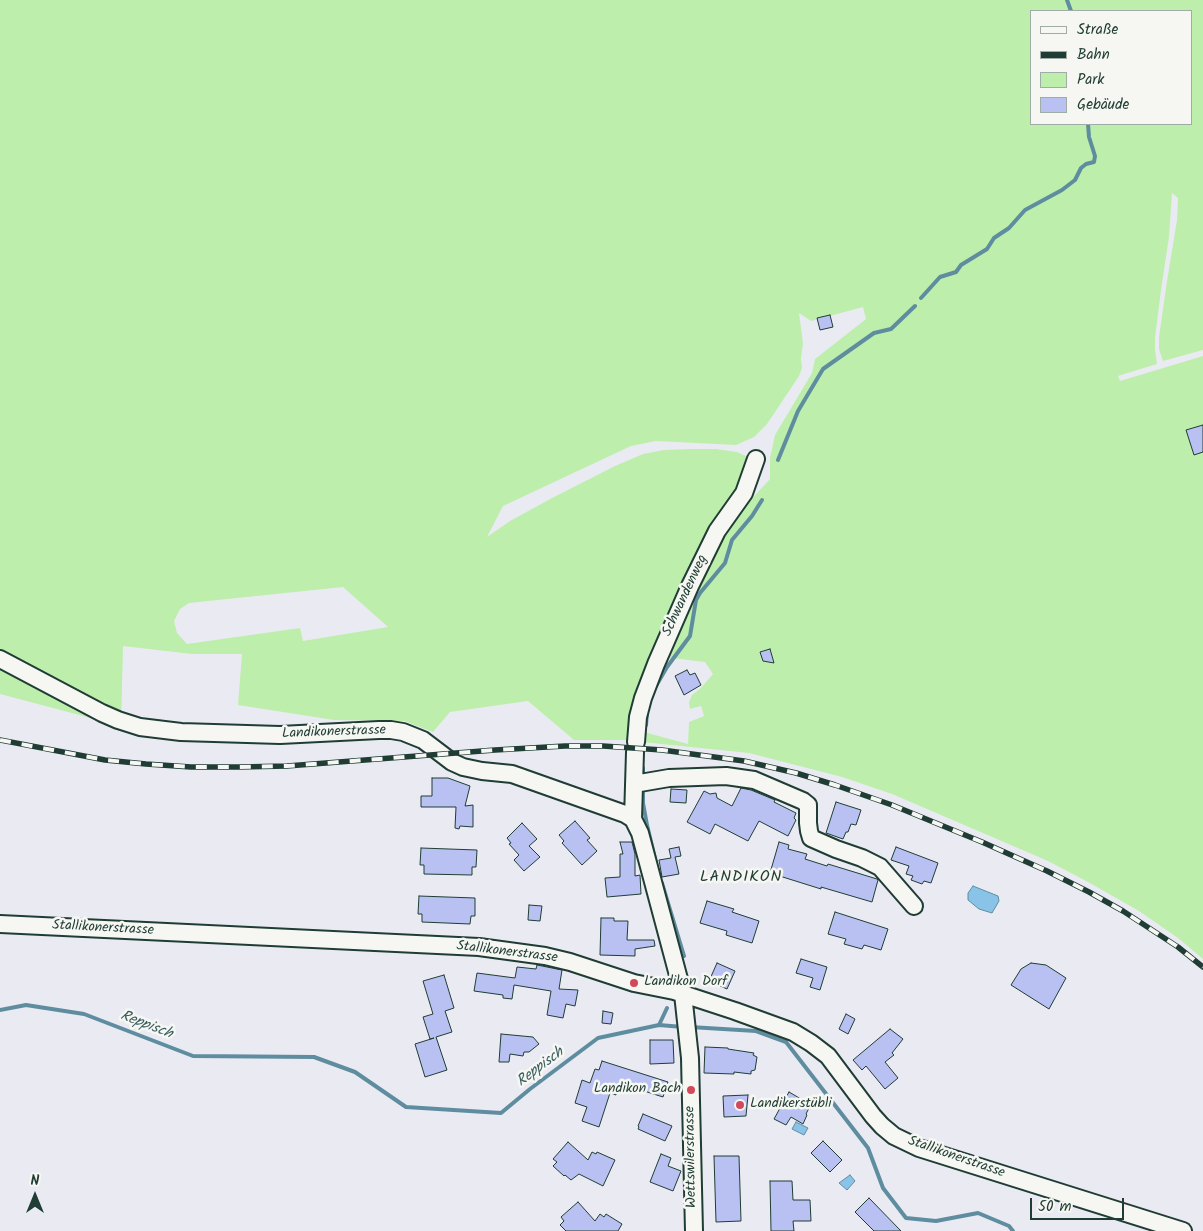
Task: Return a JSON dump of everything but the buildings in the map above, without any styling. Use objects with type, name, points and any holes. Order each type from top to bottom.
[{"type":"street","name":"Schwandenweg","points":[[632,820],[638,717],[643,698],[690,586],[717,530],[744,493],[756,459]]},
{"type":"street","name":"Landikonerstrasse","points":[[0,659],[102,713],[140,727],[182,732],[280,735],[379,730],[402,732],[423,740],[452,762],[463,767],[512,774],[625,814],[632,820]]},
{"type":"street","points":[[634,784],[670,778],[726,776],[754,780],[778,790],[808,805],[809,831],[812,838],[880,867],[914,906]]},
{"type":"street","points":[[632,820],[640,832],[683,994]]},
{"type":"street","name":"Stallikonerstrasse","points":[[0,924],[488,948],[545,956],[570,962],[634,983],[661,987],[793,1032],[812,1043],[828,1056],[873,1116],[894,1136],[906,1143],[1183,1231]]},
{"type":"street","name":"Wettswilerstrasse","points":[[683,994],[688,1036],[694,1231]]},
{"type":"green space","points":[[0,0],[1203,0],[1203,350],[1163,361],[1159,349],[1159,337],[1177,220],[1178,198],[1172,193],[1169,237],[1155,338],[1157,364],[1118,376],[1120,381],[1203,356],[1203,959],[1178,938],[1139,911],[1088,882],[1048,861],[892,794],[842,777],[749,753],[642,742],[644,732],[688,744],[689,722],[704,716],[701,706],[690,709],[689,702],[692,695],[713,674],[705,662],[664,657],[701,575],[733,519],[770,479],[770,458],[775,435],[812,373],[815,359],[866,319],[863,307],[811,321],[799,313],[803,343],[802,368],[799,376],[767,424],[754,437],[736,445],[656,441],[631,446],[503,506],[487,537],[510,521],[552,498],[643,454],[664,450],[716,449],[737,452],[748,457],[749,468],[738,494],[721,517],[689,579],[658,649],[637,704],[631,740],[574,740],[528,701],[450,712],[433,732],[404,721],[334,720],[238,705],[242,654],[192,654],[123,646],[121,726],[0,694]],"holes":[[[343,587],[388,627],[303,641],[300,628],[187,644],[177,633],[174,621],[180,609],[189,603]]]},
{"type":"water","points":[[973,886],[998,896],[999,901],[992,913],[979,909],[968,900],[968,893]]},
{"type":"water","points":[[796,1122],[808,1128],[804,1135],[792,1129]]},
{"type":"water","points":[[850,1175],[855,1181],[847,1190],[839,1183]]},
{"type":"waterway","points":[[1067,0],[1071,10]]},
{"type":"waterway","points":[[921,298],[940,277],[956,272],[961,265],[987,249],[994,238],[1009,228],[1025,210],[1062,190],[1075,180],[1081,168],[1086,164],[1094,162],[1095,156],[1089,137],[1088,125]]},
{"type":"waterway","points":[[778,460],[798,411],[823,369],[874,333],[891,329],[915,306]]},
{"type":"waterway","points":[[656,686],[667,667],[690,636],[696,600],[725,563],[732,540],[752,516],[762,500]]},
{"type":"waterway","points":[[646,725],[647,713]]},
{"type":"waterway","points":[[643,768],[643,776]]},
{"type":"waterway","points":[[643,789],[643,803],[656,863]]},
{"type":"waterway","points":[[662,883],[684,956]]},
{"type":"waterway","name":"Reppisch","points":[[0,1010],[26,1005],[84,1014],[193,1056],[314,1057],[355,1072],[406,1107],[501,1113],[598,1038],[659,1025],[683,1027]]},
{"type":"waterway","points":[[659,1025],[667,1008]]},
{"type":"waterway","name":"Reppisch","points":[[690,1027],[756,1031],[786,1042],[868,1148],[883,1188],[906,1218],[936,1221],[978,1213],[1009,1226],[1013,1231]]},
{"type":"railway","points":[[0,740],[105,760],[191,767],[287,766],[565,746],[603,746],[662,750],[744,761],[796,773],[892,805],[1047,871],[1123,911],[1178,947],[1203,967]]},
{"type":"place","name":"Landikon Dorf","points":[[634,983]]},
{"type":"place","name":"Landikon Bach","points":[[691,1090]]},
{"type":"place","name":"Landikerstübli","points":[[740,1105]]},
{"type":"district","name":"LANDIKON","points":[[741,878]]}]
